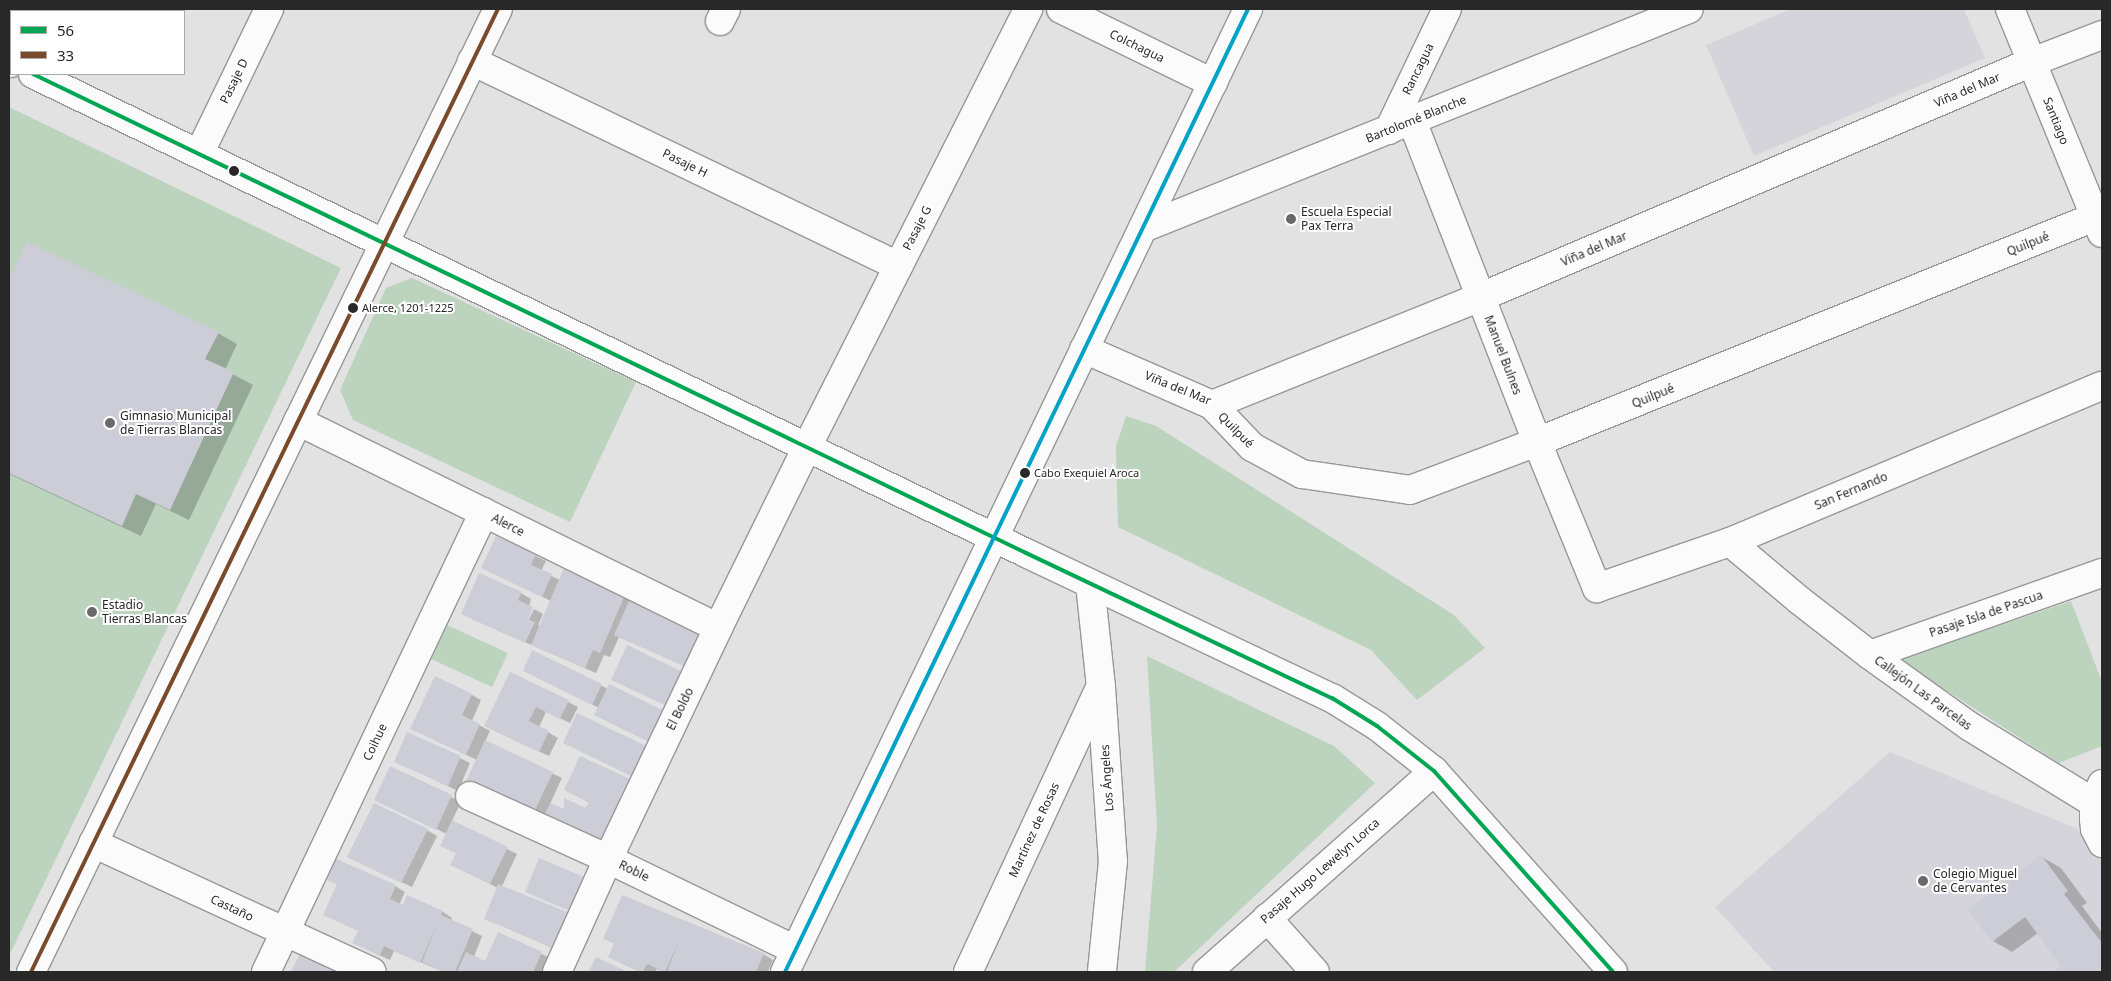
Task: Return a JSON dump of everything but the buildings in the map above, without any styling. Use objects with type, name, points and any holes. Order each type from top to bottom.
[{"type":"street","name":"Pasaje D","points":[[199,154],[269,9]]},
{"type":"street","points":[[31,972],[498,9]]},
{"type":"street","name":"Pasaje G","points":[[807,447],[1028,9]]},
{"type":"street","name":"Colchagua","points":[[1061,9],[1212,82]]},
{"type":"street","points":[[790,961],[1248,9]]},
{"type":"street","name":"Rancagua","points":[[1401,125],[1447,9]]},
{"type":"street","name":"Bartolomé Blanche","points":[[1143,228],[1401,125],[1635,20],[1689,9]]},
{"type":"street","name":"Santiago","points":[[2010,9],[2100,221]]},
{"type":"street","name":"Viña del Mar","points":[[1084,349],[1212,405],[1481,297],[2032,62],[2102,35]]},
{"type":"street","name":"Pasaje H","points":[[472,61],[898,266]]},
{"type":"street","points":[[35,75],[994,538],[1332,698],[1377,726],[1434,770],[1613,972]]},
{"type":"street","name":"Manuel Bulnes","points":[[1401,125],[1481,297],[1537,442],[1597,588]]},
{"type":"street","name":"Quilpué","points":[[1212,405],[1252,448],[1302,474],[1410,490],[2100,221]]},
{"type":"street","name":"San Fernando","points":[[1597,588],[1730,542],[2102,386]]},
{"type":"street","name":"Alerce","points":[[298,421],[718,628]]},
{"type":"street","name":"El Boldo","points":[[557,972],[608,859],[718,628],[807,447]]},
{"type":"street","name":"Coihue","points":[[266,972],[484,512]]},
{"type":"street","name":"Callejón Las Parcelas","points":[[1730,542],[1799,600],[1870,655],[1969,726],[2098,793],[2095,829],[2102,843]]},
{"type":"street","name":"Pasaje Isla de Pascua","points":[[1870,655],[2102,573]]},
{"type":"street","name":"Los Ángeles","points":[[1090,584],[1101,687],[1114,860],[1102,972]]},
{"type":"street","name":"Martínez de Rosas","points":[[968,972],[1101,687]]},
{"type":"street","name":"Pasaje Hugo Lewelyn Lorca","points":[[1207,972],[1434,770]]},
{"type":"street","name":"Roble","points":[[470,796],[608,859],[790,961]]},
{"type":"street","name":"Castaño","points":[[93,843],[372,972]]},
{"type":"street","points":[[1267,918],[1315,972]]},
{"type":"shaded area","points":[[1791,9],[1964,9],[1985,58],[1754,156],[1706,45]]},
{"type":"shaded area","name":"Colegio Miguel de Cervantes","points":[[1890,752],[2085,832],[2102,855],[2102,972],[1774,972],[1715,907]]},
{"type":"green space","name":"Estadio Tierras Blancas","points":[[9,107],[341,268],[9,956]]},
{"type":"green space","points":[[412,278],[636,382],[570,522],[353,420],[340,390],[386,288]]},
{"type":"green space","points":[[1126,416],[1156,426],[1454,615],[1485,648],[1417,700],[1371,650],[1118,527],[1116,446]]},
{"type":"green space","points":[[2071,601],[2102,682],[2102,746],[2059,763],[1899,660]]},
{"type":"green space","points":[[447,625],[508,653],[492,687],[431,659]]},
{"type":"green space","points":[[1147,656],[1334,746],[1375,783],[1174,972],[1145,972],[1157,826]]},
{"type":"transit line","name":"33","points":[[31,972],[498,9]]},
{"type":"transit line","points":[[785,972],[1248,9]]},
{"type":"transit line","name":"56","points":[[35,75],[1026,553],[1332,698],[1377,726],[1434,771],[1613,972]]},
{"type":"place","name":"Escuela Especial Pax Terra","points":[[1291,219]]},
{"type":"place","name":"Alerce, 1201-1225","points":[[353,308]]},
{"type":"place","name":"Gimnasio Municipal de Tierras Blancas","points":[[110,423]]},
{"type":"place","name":"Cabo Exequiel Aroca","points":[[1025,473]]},
{"type":"place","name":"Estadio Tierras Blancas","points":[[92,612]]},
{"type":"place","name":"Colegio Miguel de Cervantes","points":[[1923,881]]}]
